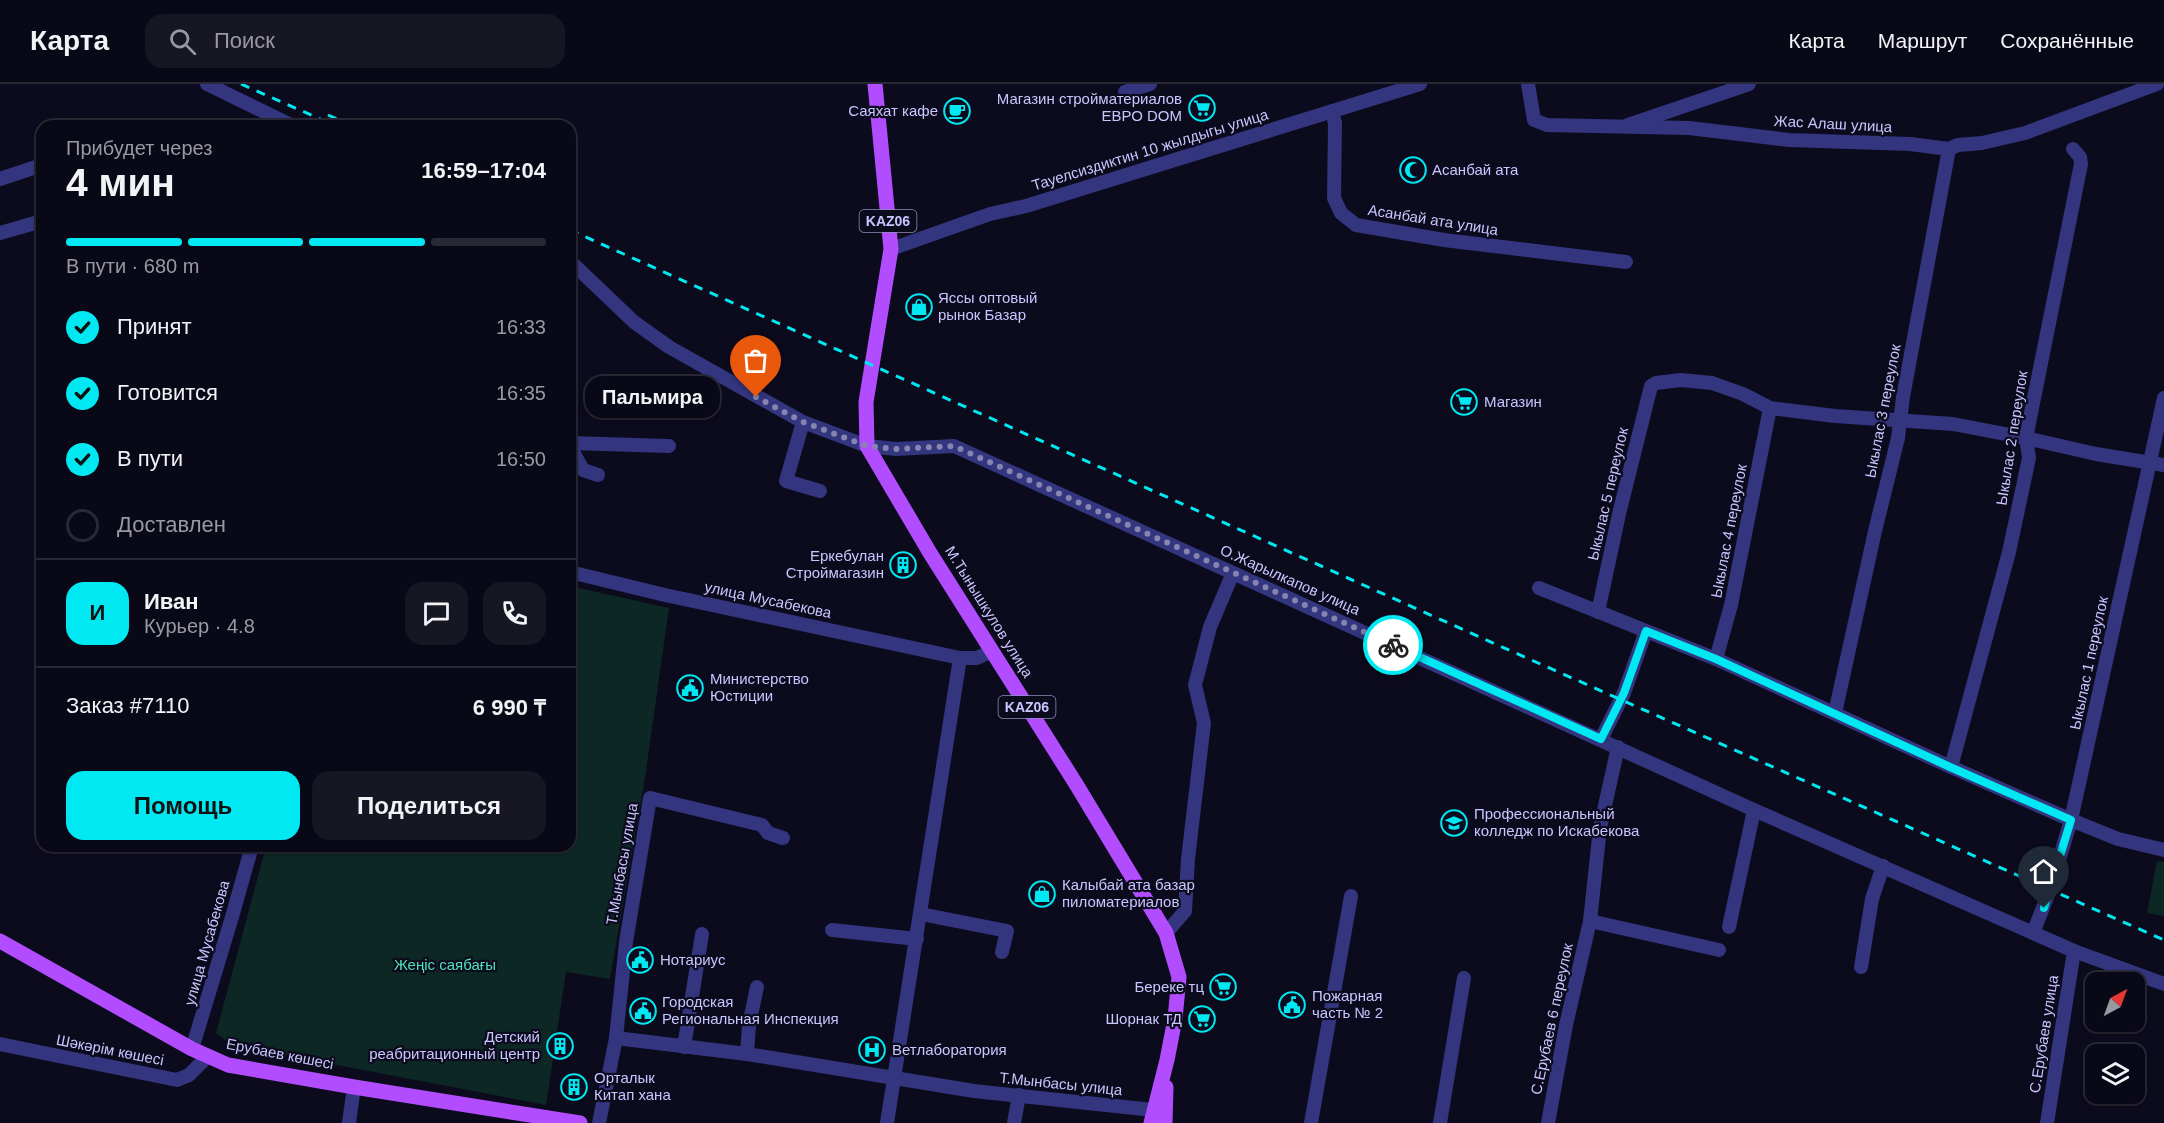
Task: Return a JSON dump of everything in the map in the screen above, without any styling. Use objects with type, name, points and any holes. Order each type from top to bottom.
[{"type":"main road","name":"KАZ06","points":[[867,446],[867,402],[891,249],[875,84]]},
{"type":"main road","name":"М.Тынышкулов улица","points":[[867,446],[930,553],[1166,933],[1179,976],[1175,1019],[1152,1116]]},
{"type":"main road","name":"Ерубаев көшесі","points":[[0,941],[192,1049],[228,1065],[580,1123]]},
{"type":"main road","name":"М.Тынышкулов улица","points":[[1165,1123],[1167,1060]]},
{"type":"street","points":[[207,84],[281,120]]},
{"type":"street","points":[[1125,92],[1150,84]]},
{"type":"street","name":"Тауелсиздиктин 10 жылдыгы улица","points":[[891,249],[990,214],[1026,206],[1420,84]]},
{"type":"street","name":"Жас Алаш улица","points":[[1528,84],[1534,120],[1547,125],[1689,128],[1789,140],[1910,144],[1949,149],[1958,145],[1982,143],[2025,133],[2157,84]]},
{"type":"street","points":[[1620,128],[1749,84]]},
{"type":"street","name":"Асанбай ата улица","points":[[1332,111],[1335,123],[1334,198],[1341,213],[1356,225],[1444,240],[1626,262]]},
{"type":"street","name":"Ыкылас 3 переулок","points":[[1835,713],[1898,438],[1903,397],[1949,149]]},
{"type":"street","name":"Ыкылас 2 переулок","points":[[1950,767],[2009,552],[2029,458],[2026,438],[2081,164],[2080,156],[2073,149]]},
{"type":"street","points":[[0,179],[36,167]]},
{"type":"street","points":[[0,233],[36,223]]},
{"type":"street","name":"О.Жарылкапов улица","points":[[576,267],[634,322],[661,341],[803,422],[867,446],[896,449],[954,446],[1754,810],[2074,951],[2164,984]]},
{"type":"street","name":"Ыкылас 5 переулок","points":[[1598,612],[1619,514],[1653,384],[1681,380],[1712,383],[1743,394],[1770,408]]},
{"type":"street","name":"Ыкылас 1 переулок","points":[[2033,933],[2050,890],[2071,820],[2157,464],[2164,398]]},
{"type":"street","points":[[1770,408],[1835,416],[1953,424],[2096,454],[2157,464]]},
{"type":"street","name":"Ыкылас 4 переулок","points":[[1716,659],[1731,605],[1770,408]]},
{"type":"street","points":[[803,422],[786,481],[820,491]]},
{"type":"street","points":[[576,444],[669,446]]},
{"type":"street","points":[[576,456],[583,470],[598,475]]},
{"type":"street","name":"улица Мусабекова","points":[[576,573],[665,595],[960,658]]},
{"type":"street","points":[[1166,933],[1185,911],[1188,859],[1204,723],[1196,685],[1210,627],[1233,573]]},
{"type":"street","points":[[1539,588],[1716,659],[2071,820],[2118,839],[2164,850]]},
{"type":"street","points":[[1601,739],[1624,693],[1646,631]]},
{"type":"street","points":[[887,1123],[960,658],[977,658],[992,651]]},
{"type":"street","name":"С.Ерубаев 6 переулок","points":[[1548,1123],[1566,1025],[1590,921],[1600,828],[1618,747]]},
{"type":"street","name":"Т.Мынбасы улица","points":[[599,1123],[616,1038],[626,942],[650,798],[762,825],[768,833],[783,838]]},
{"type":"street","points":[[1729,927],[1754,810]]},
{"type":"street","name":"улица Мусабекова","points":[[192,1049],[250,852]]},
{"type":"street","points":[[1861,967],[1872,899],[1883,866]]},
{"type":"street","points":[[1311,1123],[1351,896]]},
{"type":"street","points":[[921,914],[1007,931],[1002,951]]},
{"type":"street","points":[[1590,921],[1719,950]]},
{"type":"street","points":[[832,930],[917,939]]},
{"type":"street","points":[[684,1047],[702,934]]},
{"type":"street","name":"С.Ерубаев улица","points":[[2047,1123],[2074,951]]},
{"type":"street","points":[[1440,1123],[1464,978]]},
{"type":"street","points":[[747,1054],[749,1025],[757,987]]},
{"type":"street","name":"Т.Мынбасы улица","points":[[616,1038],[747,1054],[974,1091],[1018,1095],[1152,1116]]},
{"type":"street","name":"Шәкәрім көшесі","points":[[0,1044],[177,1080],[184,1079],[207,1057]]},
{"type":"street","points":[[349,1123],[354,1087]]},
{"type":"street","points":[[1014,1123],[1018,1095]]},
{"type":"green space","name":"Жеңіс саябағы","points":[[576,587],[669,608],[645,778],[610,979],[566,972],[546,1105],[232,1045],[216,1033],[264,852],[576,852]]},
{"type":"green space","points":[[2157,861],[2164,862],[2164,916],[2147,913]]},
{"type":"railway","points":[[241,84],[322,120]]},
{"type":"railway","points":[[328,115],[339,120]]},
{"type":"railway","points":[[576,233],[2164,940]]},
{"type":"way so far","points":[[756,397],[803,422],[867,446],[896,449],[954,446],[1393,645]]},
{"type":"place","name":"Магазин стройматериалов ЕВРО DOM","points":[[1202,108]]},
{"type":"place","name":"Саяхат кафе","points":[[957,111]]},
{"type":"place","name":"Асанбай ата","points":[[1413,170]]},
{"type":"place","name":"Яссы оптовый рынок Базар","points":[[919,307]]},
{"type":"place","name":"Пальмира","points":[[756,397]]},
{"type":"place","name":"Магазин","points":[[1464,402]]},
{"type":"place","name":"Еркебулан Строймагазин","points":[[903,565]]},
{"type":"place","name":"Министерство Юстиции","points":[[690,688]]},
{"type":"place","name":"Профессиональный колледж по Искабекова","points":[[1454,823]]},
{"type":"place","name":"Калыбай ата базар пиломатериалов","points":[[1042,894]]},
{"type":"place","name":"Нотариус","points":[[640,960]]},
{"type":"place","name":"Береке тц","points":[[1223,987]]},
{"type":"place","name":"Пожарная часть № 2","points":[[1292,1005]]},
{"type":"place","name":"Городская Региональная Инспекция","points":[[643,1011]]},
{"type":"place","name":"Шорнак ТД","points":[[1202,1019]]},
{"type":"place","name":"Детский реабритационный центр","points":[[560,1046]]},
{"type":"place","name":"Ветлаборатория","points":[[872,1050]]},
{"type":"place","name":"Орталык Китап хана","points":[[574,1087]]},
{"type":"route","points":[[1393,645],[1601,739],[1624,693],[1646,631],[1716,659],[2071,820],[2044,908]]}]
